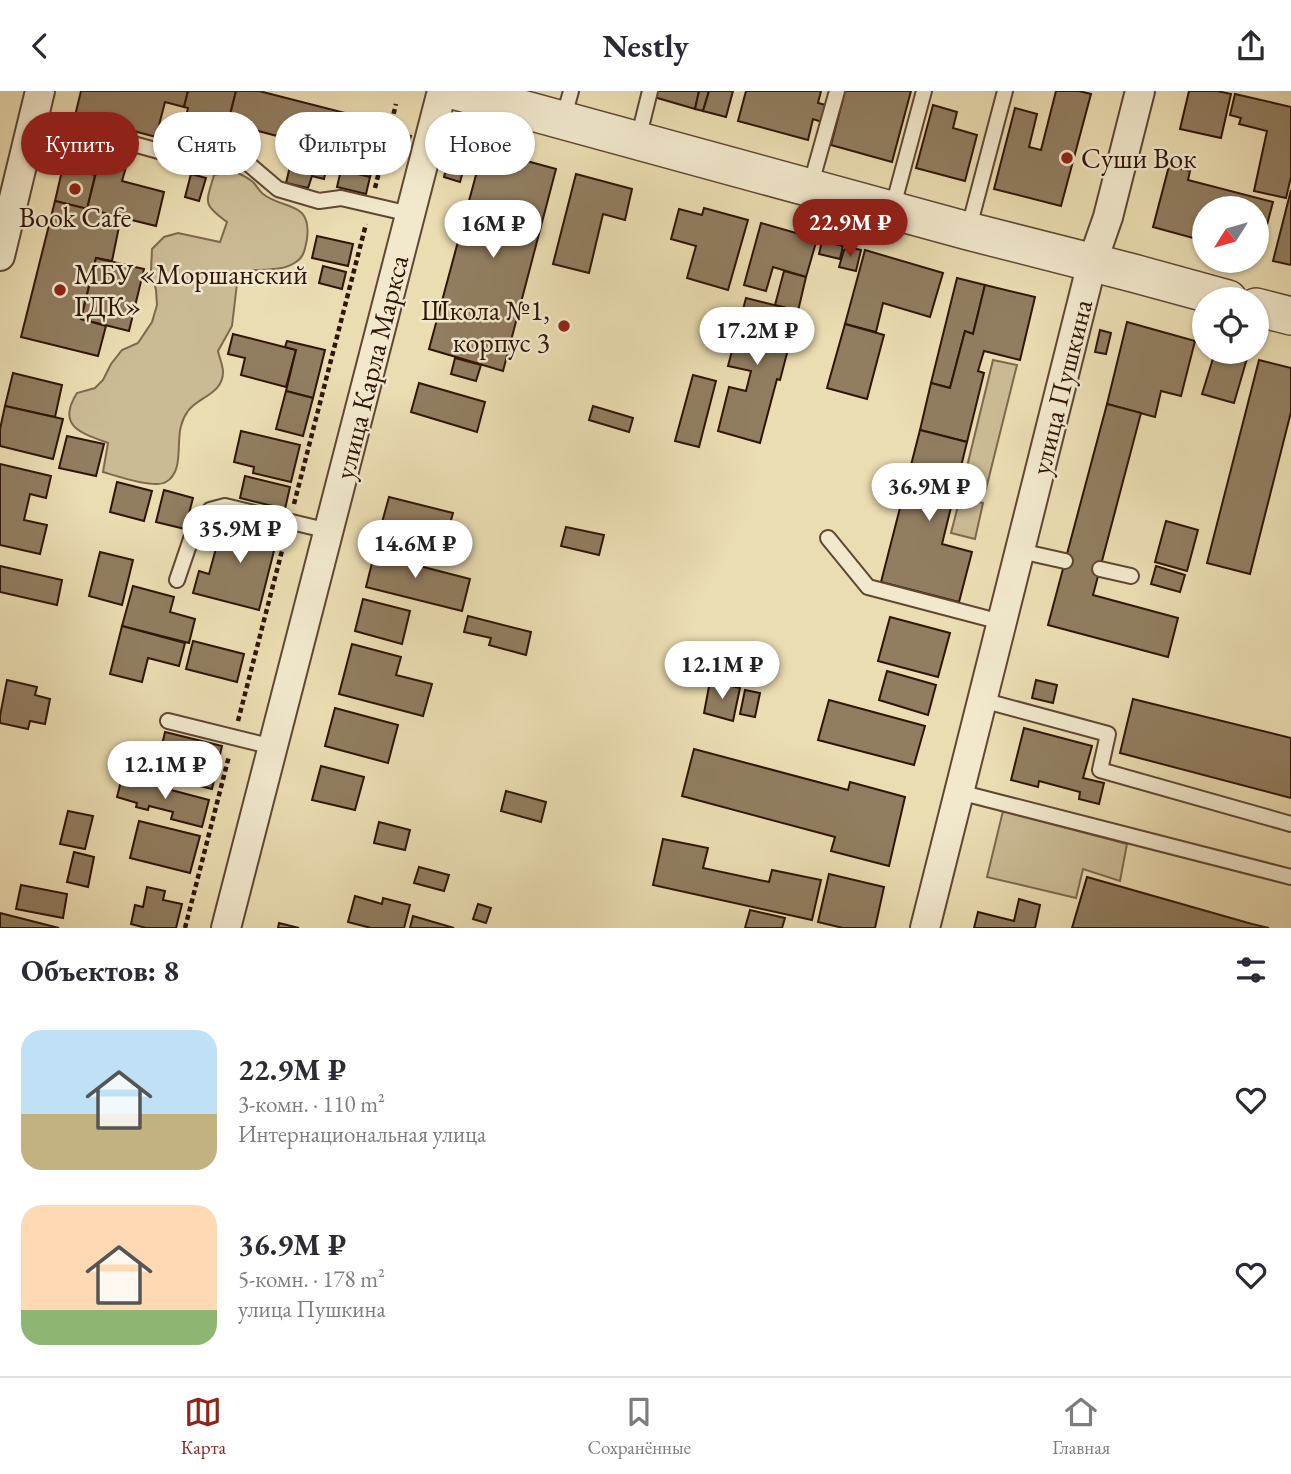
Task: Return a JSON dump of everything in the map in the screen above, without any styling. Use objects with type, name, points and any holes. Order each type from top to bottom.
[{"type":"street","name":"улица Карла Маркса","points":[[226,928],[442,91]]},
{"type":"street","points":[[456,91],[567,106],[637,140],[1192,289]]},
{"type":"street","name":"улица Пушкина","points":[[925,928],[1092,263],[1108,217],[1140,91]]},
{"type":"street","points":[[0,256],[37,104]]},
{"type":"street","points":[[1269,310],[1291,316]]},
{"type":"lane","points":[[637,140],[650,91]]},
{"type":"lane","points":[[810,188],[837,91]]},
{"type":"lane","points":[[892,210],[925,91]]},
{"type":"lane","points":[[968,231],[1005,91]]},
{"type":"lane","points":[[261,175],[278,189],[319,201],[341,198],[410,213]]},
{"type":"lane","points":[[177,580],[192,535],[210,510],[225,506],[329,531]]},
{"type":"lane","points":[[828,538],[868,587],[1001,622]]},
{"type":"lane","points":[[1020,551],[1065,561]]},
{"type":"lane","points":[[1100,569],[1131,576]]},
{"type":"lane","points":[[982,699],[1108,734],[1100,770],[1291,824]]},
{"type":"lane","points":[[168,721],[273,747]]},
{"type":"lane","points":[[959,792],[1291,877]]},
{"type":"path","points":[[394,112],[396,104]]},
{"type":"shaded area","points":[[214,175],[242,175],[251,180],[271,199],[301,212],[307,227],[304,252],[299,260],[289,266],[238,275],[232,326],[218,351],[223,369],[222,379],[215,390],[192,406],[185,416],[181,424],[177,464],[172,477],[166,482],[153,484],[103,472],[108,443],[74,427],[70,421],[71,404],[77,393],[95,388],[103,380],[122,350],[138,343],[152,322],[157,305],[151,271],[152,249],[164,237],[178,233],[220,242],[227,222],[210,207],[209,192]]},
{"type":"shaded area","points":[[993,360],[1017,365],[986,489],[963,483]]},
{"type":"shaded area","points":[[960,498],[983,503],[975,539],[951,533]]},
{"type":"shaded area","points":[[1003,811],[1127,844],[1120,881],[1083,869],[1076,898],[987,877]]},
{"type":"building","points":[[81,91],[188,91],[184,107],[165,102],[162,112],[153,112],[153,136],[139,132],[139,112],[76,112]]},
{"type":"building","points":[[188,91],[236,91],[231,112],[187,112],[188,108],[184,107]]},
{"type":"building","points":[[236,91],[259,91],[341,112],[275,112],[275,135],[261,132],[261,112],[231,112]]},
{"type":"building","points":[[656,91],[699,91],[695,109],[654,97]]},
{"type":"building","points":[[699,91],[709,91],[703,111],[695,109]]},
{"type":"building","points":[[709,91],[733,91],[726,117],[703,111]]},
{"type":"building","points":[[746,91],[821,91],[818,103],[826,105],[822,122],[813,119],[808,140],[738,121]]},
{"type":"building","points":[[845,91],[911,91],[892,162],[831,145]]},
{"type":"building","points":[[1056,91],[1091,94],[1061,206],[994,189],[1015,108],[1037,114],[1029,147],[1041,150]]},
{"type":"building","points":[[1189,91],[1231,94],[1221,138],[1180,129]]},
{"type":"building","points":[[1235,94],[1291,107],[1291,177],[1286,198],[1254,191],[1267,131],[1239,124],[1241,118],[1230,115]]},
{"type":"building","points":[[933,105],[957,112],[953,128],[977,135],[965,181],[916,168]]},
{"type":"building","points":[[535,163],[556,169],[503,371],[429,349],[476,175],[535,175]]},
{"type":"building","points":[[1169,166],[1190,171],[1188,180],[1250,196],[1192,196],[1192,238],[1153,227]]},
{"type":"building","points":[[576,174],[632,189],[625,220],[603,214],[589,273],[553,264]]},
{"type":"building","points":[[61,175],[95,175],[87,209],[55,201]]},
{"type":"building","points":[[96,175],[124,175],[122,181],[164,192],[156,226],[87,209]]},
{"type":"building","points":[[191,175],[206,178],[199,201],[185,197]]},
{"type":"building","points":[[288,175],[325,175],[324,179],[312,176],[308,188],[286,183]]},
{"type":"building","points":[[340,175],[370,177],[366,194],[337,187]]},
{"type":"building","points":[[444,175],[462,175],[460,182]]},
{"type":"building","points":[[1291,190],[1291,265],[1273,261]]},
{"type":"building","name":"МБУ «Моршанский ГДК»","points":[[55,201],[121,217],[112,261],[96,258],[81,319],[106,326],[98,356],[21,337]]},
{"type":"building","points":[[1269,201],[1273,202],[1269,217]]},
{"type":"building","points":[[704,208],[748,220],[728,290],[687,278],[696,246],[671,239],[679,209],[702,215]]},
{"type":"building","points":[[761,223],[817,239],[806,277],[773,267],[766,291],[744,285]]},
{"type":"building","points":[[317,236],[353,244],[348,266],[312,258]]},
{"type":"building","points":[[822,241],[843,246],[840,259],[819,254]]},
{"type":"building","points":[[848,247],[861,250],[856,271],[839,267],[844,250]]},
{"type":"building","points":[[865,250],[943,273],[930,317],[883,303],[876,332],[845,324]]},
{"type":"building","points":[[96,258],[144,269],[129,331],[81,319]]},
{"type":"building","points":[[323,266],[346,272],[342,289],[319,283]]},
{"type":"building","points":[[784,271],[806,277],[798,311],[775,305]]},
{"type":"building","points":[[957,278],[985,285],[973,334],[965,331],[950,388],[931,383]]},
{"type":"building","points":[[985,285],[1035,297],[1020,360],[984,351],[978,371],[984,373],[967,442],[920,430],[931,383],[950,388],[965,331],[973,334]]},
{"type":"building","points":[[746,298],[798,311],[760,443],[718,431],[729,387],[746,391],[751,371],[728,366]]},
{"type":"building","points":[[1127,322],[1192,340],[1192,353],[1181,396],[1161,391],[1155,417],[1107,404]]},
{"type":"building","points":[[845,324],[884,335],[867,399],[827,388]]},
{"type":"building","points":[[1100,330],[1111,333],[1106,354],[1095,352]]},
{"type":"building","points":[[233,334],[296,350],[286,387],[241,375],[245,358],[228,354]]},
{"type":"building","points":[[287,341],[325,350],[313,398],[286,391],[296,350],[285,347]]},
{"type":"building","points":[[455,358],[481,365],[476,381],[451,374]]},
{"type":"building","points":[[1269,362],[1291,368],[1291,412],[1250,574],[1207,563],[1258,364]]},
{"type":"building","points":[[1211,364],[1245,364],[1234,403],[1202,394]]},
{"type":"building","points":[[13,373],[62,385],[55,417],[5,406]]},
{"type":"building","points":[[693,375],[716,381],[699,447],[675,441]]},
{"type":"building","points":[[419,383],[485,402],[477,432],[411,412]]},
{"type":"building","points":[[286,391],[313,398],[303,436],[276,429]]},
{"type":"building","points":[[1107,404],[1141,413],[1093,595],[1178,618],[1168,657],[1048,625]]},
{"type":"building","points":[[5,406],[63,419],[53,459],[0,446],[0,429]]},
{"type":"building","points":[[593,406],[633,418],[629,432],[589,420]]},
{"type":"building","points":[[920,430],[967,442],[942,544],[972,552],[959,602],[881,582]]},
{"type":"building","points":[[241,431],[300,445],[291,482],[253,473],[254,467],[234,462]]},
{"type":"building","points":[[67,436],[104,444],[96,476],[59,468]]},
{"type":"building","points":[[0,464],[51,476],[46,498],[30,494],[24,520],[47,525],[40,554],[0,545]]},
{"type":"building","points":[[245,476],[290,487],[285,509],[240,498]]},
{"type":"building","points":[[117,482],[152,491],[144,521],[110,512]]},
{"type":"building","points":[[164,490],[193,498],[185,529],[156,522]]},
{"type":"building","points":[[389,497],[453,513],[445,542],[381,526]]},
{"type":"building","points":[[231,518],[279,531],[259,610],[193,593],[199,571],[209,574],[221,530],[228,531]]},
{"type":"building","points":[[1166,521],[1198,530],[1187,571],[1155,562]]},
{"type":"building","points":[[566,527],[604,535],[599,555],[561,546]]},
{"type":"building","points":[[377,543],[411,552],[408,563],[470,579],[462,611],[366,587]]},
{"type":"building","points":[[100,552],[133,560],[122,605],[89,596]]},
{"type":"building","points":[[0,566],[62,580],[57,605],[0,592]]},
{"type":"building","points":[[1156,566],[1185,575],[1180,592],[1151,584]]},
{"type":"building","points":[[133,586],[174,597],[170,612],[195,619],[189,643],[122,626]]},
{"type":"building","points":[[363,599],[410,611],[402,644],[355,631]]},
{"type":"building","points":[[468,616],[531,632],[526,655],[489,645],[491,638],[464,632]]},
{"type":"building","points":[[890,617],[950,633],[938,677],[878,661]]},
{"type":"building","points":[[122,626],[185,643],[179,666],[148,658],[142,682],[110,674]]},
{"type":"building","points":[[193,641],[244,654],[237,682],[186,669]]},
{"type":"building","points":[[352,644],[401,657],[396,675],[432,684],[423,716],[339,694]]},
{"type":"building","points":[[887,671],[936,685],[928,715],[879,700]]},
{"type":"building","points":[[7,680],[37,687],[35,695],[50,699],[45,724],[30,721],[28,729],[0,723]]},
{"type":"building","points":[[1036,680],[1057,685],[1053,703],[1032,698]]},
{"type":"building","points":[[710,681],[740,688],[733,721],[704,713]]},
{"type":"building","points":[[745,690],[760,693],[755,717],[740,714]]},
{"type":"building","points":[[1133,699],[1291,738],[1291,798],[1120,753]]},
{"type":"building","points":[[829,700],[925,726],[914,765],[818,740]]},
{"type":"building","points":[[335,708],[398,725],[388,763],[325,746]]},
{"type":"building","points":[[1024,728],[1092,746],[1083,778],[1104,783],[1099,804],[1079,799],[1080,792],[1039,781],[1038,787],[1011,780]]},
{"type":"building","points":[[165,732],[222,746],[212,789],[160,776],[163,763],[158,762]]},
{"type":"building","points":[[694,749],[848,790],[850,782],[905,797],[889,866],[831,851],[835,837],[682,796]]},
{"type":"building","points":[[321,766],[364,777],[355,810],[312,800]]},
{"type":"building","points":[[122,777],[209,800],[202,827],[171,819],[173,812],[149,806],[148,810],[136,807],[137,803],[117,797]]},
{"type":"building","points":[[506,791],[546,802],[541,822],[501,811]]},
{"type":"building","points":[[68,811],[93,816],[85,849],[60,844]]},
{"type":"building","points":[[139,821],[200,836],[190,873],[130,858]]},
{"type":"building","points":[[379,822],[410,830],[405,850],[374,843]]},
{"type":"building","points":[[663,839],[708,848],[703,868],[769,882],[772,870],[821,880],[812,920],[653,885]]},
{"type":"building","points":[[74,852],[94,857],[88,887],[67,882]]},
{"type":"building","points":[[419,867],[449,875],[444,891],[414,883]]},
{"type":"building","points":[[829,874],[884,887],[875,928],[843,928],[818,922]]},
{"type":"building","points":[[1087,877],[1252,924],[1269,928],[1072,928]]},
{"type":"building","points":[[21,885],[67,894],[63,918],[16,909]]},
{"type":"building","points":[[147,887],[165,891],[163,900],[182,904],[176,928],[146,928],[131,924],[135,905],[143,907]]},
{"type":"building","points":[[355,896],[382,904],[383,898],[410,905],[404,928],[371,928],[348,922]]},
{"type":"building","points":[[1019,899],[1040,905],[1035,928],[974,928],[978,912],[1014,921]]},
{"type":"building","points":[[478,904],[491,908],[486,923],[473,919]]},
{"type":"building","points":[[750,910],[785,918],[782,928],[745,928]]},
{"type":"building","points":[[0,913],[59,928],[0,928]]},
{"type":"building","points":[[413,916],[454,928],[410,928]]},
{"type":"building","points":[[279,923],[299,928],[278,928]]},
{"type":"place","name":"Суши Вок","points":[[1067,158]]},
{"type":"place","name":"Book Cafe","points":[[75,189]]},
{"type":"place","name":"МБУ «Моршанский ГДК»","points":[[60,290]]},
{"type":"place","name":"Школа №1, корпус 3","points":[[564,326]]}]
